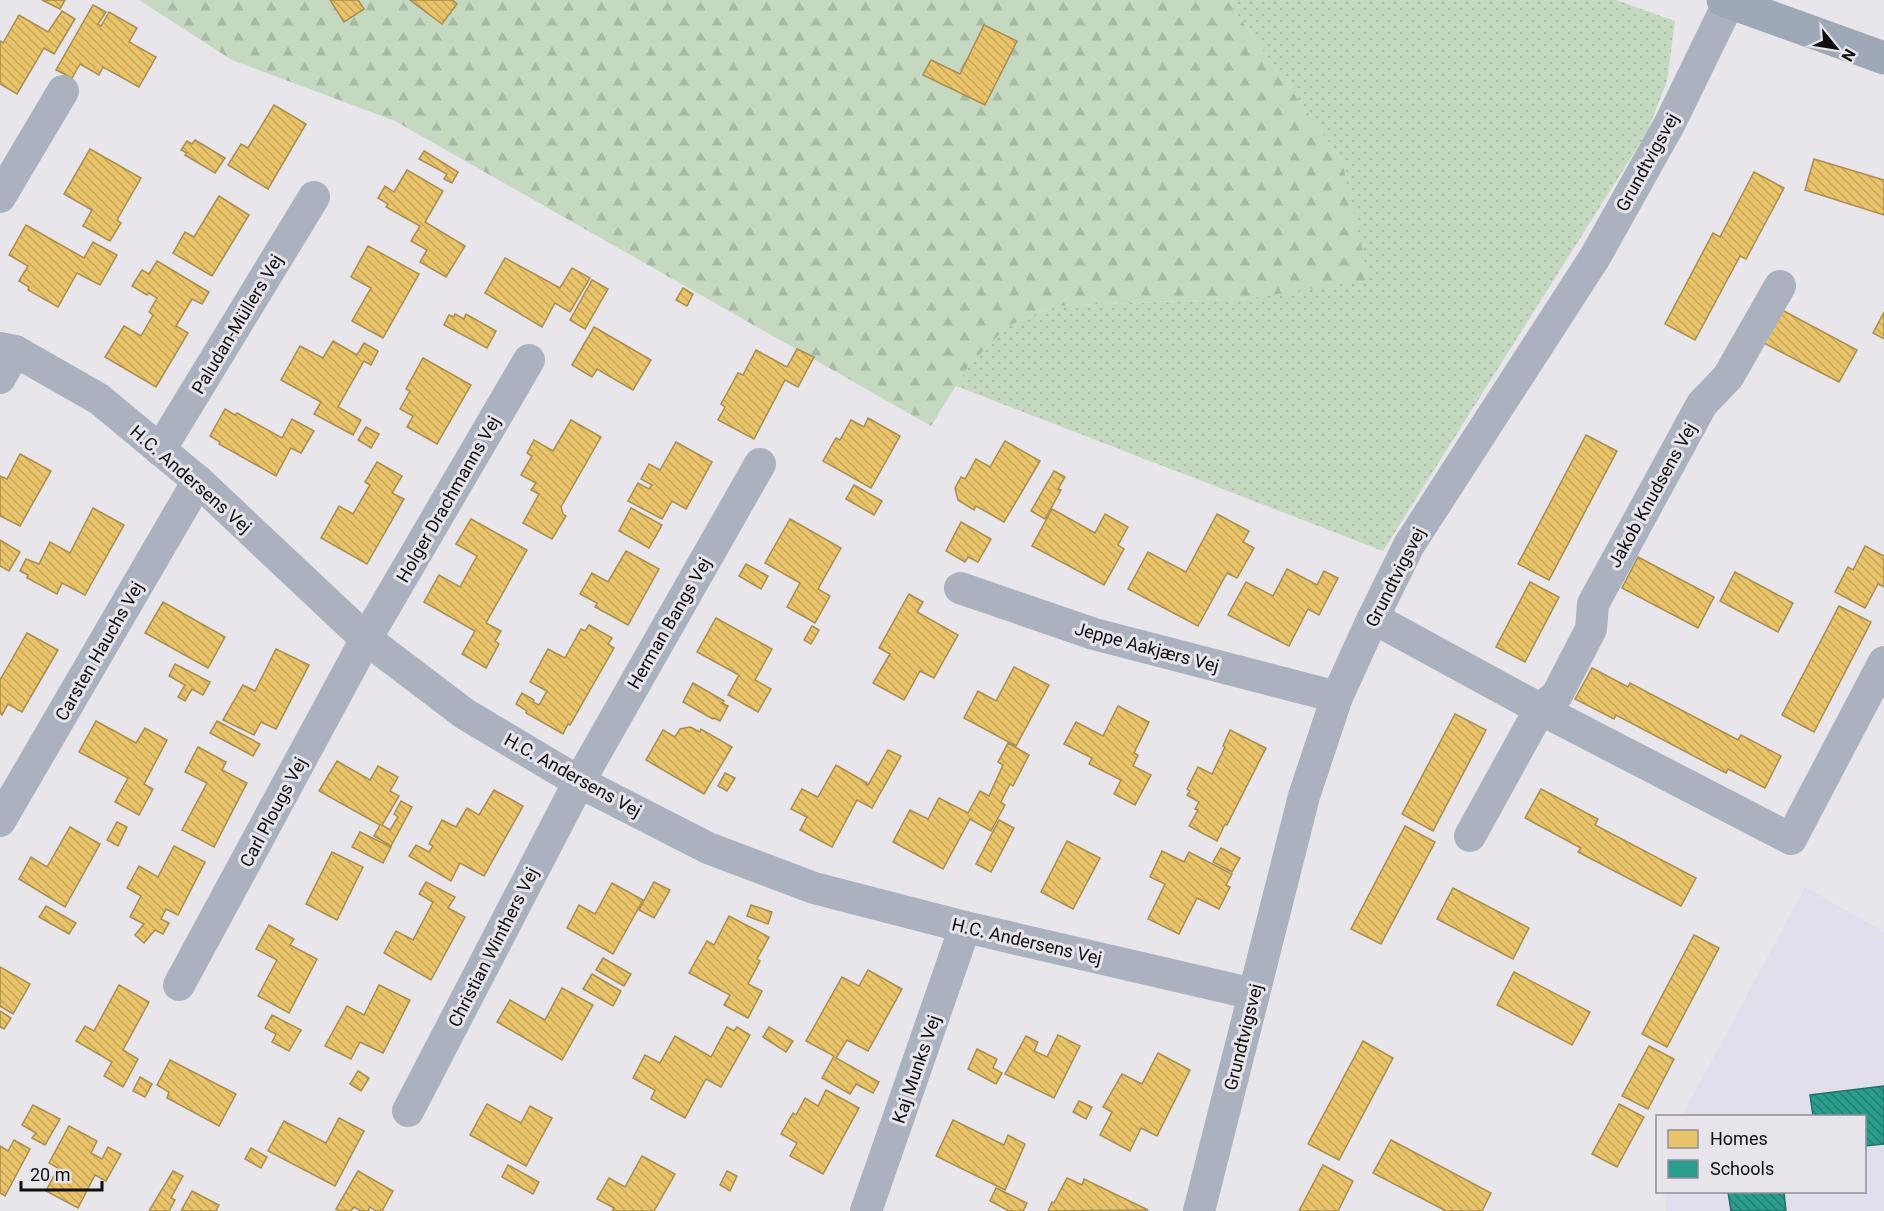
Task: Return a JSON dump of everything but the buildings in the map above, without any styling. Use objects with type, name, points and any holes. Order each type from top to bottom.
[{"type":"street","points":[[1726,1],[1884,58]]},
{"type":"street","name":"Grundtvigsvej","points":[[1199,1211],[1304,796],[1337,697],[1372,618],[1409,545],[1594,257],[1670,123],[1726,1]]},
{"type":"street","points":[[0,197],[63,91]]},
{"type":"street","name":"Paludan-Müllers Vej","points":[[160,450],[314,197]]},
{"type":"street","name":"Jakob Knudsens Vej","points":[[1470,836],[1540,709],[1557,695],[1591,630],[1593,604],[1702,404],[1728,377],[1780,286]]},
{"type":"street","points":[[0,378],[8,350]]},
{"type":"street","name":"H.C. Andersens Vej","points":[[8,350],[99,399],[198,482],[366,639],[465,714],[579,782],[708,848],[814,888],[965,927],[1254,994]]},
{"type":"street","name":"Holger Drachmanns Vej","points":[[366,639],[529,360]]},
{"type":"street","name":"Herman Bangs Vej","points":[[579,782],[760,464]]},
{"type":"street","name":"Carsten Hauchs Vej","points":[[0,821],[198,482]]},
{"type":"street","name":"Jeppe Aakjærs Vej","points":[[960,588],[1094,634],[1337,697]]},
{"type":"street","points":[[1372,618],[1540,709],[1791,839],[1884,662]]},
{"type":"street","name":"Carl Plougs Vej","points":[[179,985],[366,639]]},
{"type":"street","name":"Christian Winthers Vej","points":[[408,1112],[579,782]]},
{"type":"street","name":"Kaj Munks Vej","points":[[866,1211],[965,927]]},
{"type":"shaded area","points":[[1805,887],[1884,932],[1884,1211],[1666,1211],[1664,1193],[1866,1193],[1866,1115],[1683,1115]]},
{"type":"green space","points":[[139,0],[1227,0],[1342,161],[1369,280],[1253,298],[1055,306],[1008,326],[969,365],[931,426],[395,121],[232,60]]},
{"type":"green space","points":[[1227,0],[1616,0],[1675,21],[1667,81],[1647,132],[1383,551],[956,386],[969,365],[1008,326],[1055,306],[1253,298],[1342,161]]}]
